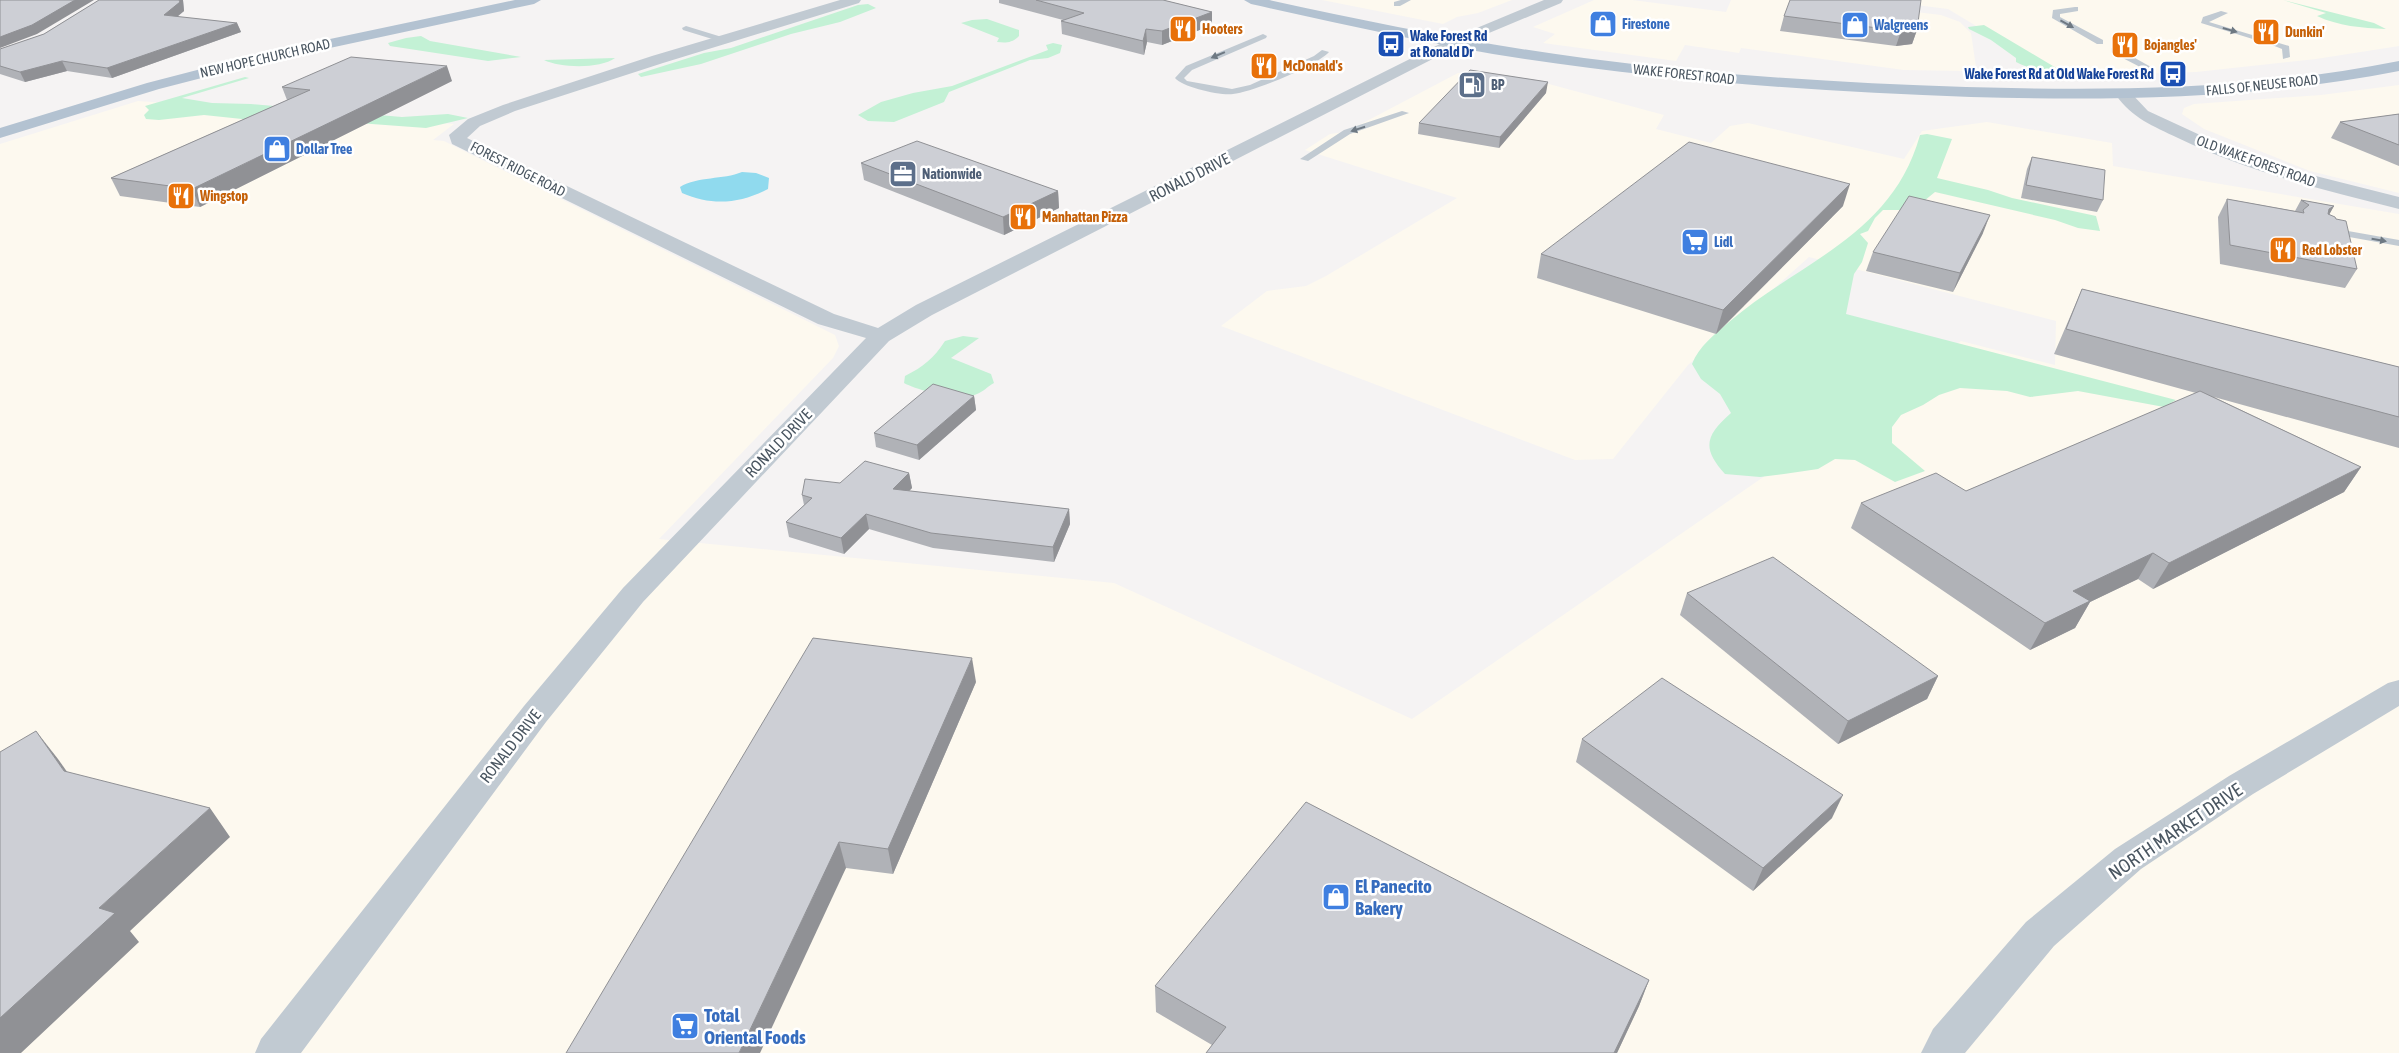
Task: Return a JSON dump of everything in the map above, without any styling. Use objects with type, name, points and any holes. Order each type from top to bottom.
[{"type":"main road","name":"NEW HOPE CHURCH ROAD","points":[[0,133],[120,96],[237,64],[534,0]]},
{"type":"main road","name":"WAKE FOREST ROAD","points":[[1251,0],[1453,43],[1641,70],[1824,87],[2124,95]]},
{"type":"main road","name":"FALLS OF NEUSE ROAD","points":[[2124,95],[2286,84],[2399,66]]},
{"type":"street","name":"FOREST RIDGE ROAD","points":[[854,0],[607,76],[496,114],[463,130],[458,135],[458,140],[826,319],[882,336]]},
{"type":"street","name":"RONALD DRIVE","points":[[276,1053],[534,714],[633,595],[855,361],[882,336],[924,310],[1453,43],[1556,0]]},
{"type":"street","name":"OLD WAKE FOREST ROAD","points":[[2124,95],[2142,114],[2206,146],[2278,172],[2399,203]]},
{"type":"street","name":"NORTH MARKET DRIVE","points":[[1942,1053],[1948,1042],[2040,934],[2128,859],[2241,785],[2399,691]]},
{"type":"lane","points":[[1398,4],[1408,0]]},
{"type":"lane","points":[[2075,9],[2056,12],[2056,18],[2100,42]]},
{"type":"lane","points":[[2224,13],[2206,19],[2205,23],[2275,43],[2286,48],[2286,57]]},
{"type":"lane","points":[[686,28],[722,40]]},
{"type":"lane","points":[[1263,36],[1188,68],[1179,78],[1184,83],[1232,92],[1253,88],[1317,58],[1325,52]]},
{"type":"lane","points":[[2114,50],[2147,67]]},
{"type":"lane","points":[[1201,62],[1201,77],[1214,90]]},
{"type":"lane","points":[[1305,159],[1347,132],[1405,113]]},
{"type":"lane","points":[[2324,230],[2399,243]]},
{"type":"shaded area","points":[[1322,0],[1512,0],[1478,13],[1457,17],[1443,24]]},
{"type":"shaded area","points":[[1594,0],[1632,0],[1726,12],[1731,0],[1845,0],[1882,8],[1941,15],[1960,22],[1971,33],[1976,67],[1963,71],[1904,70],[1741,48],[1739,53],[1685,45],[1676,61],[1543,43],[1555,34],[1533,27]]},
{"type":"shaded area","points":[[1876,0],[2399,0],[2399,46],[2316,59],[2196,72],[2060,76],[1948,9]]},
{"type":"shaded area","points":[[1475,72],[1534,80],[1664,115],[1656,129],[1711,143],[1730,126],[1748,123],[1904,159],[1922,131],[1987,122],[2112,143],[2113,166],[2399,214],[2399,1053],[0,1053],[0,144],[138,101],[454,124],[433,140],[444,141],[835,335],[839,346],[833,358],[659,539],[1114,583],[1412,719],[1961,341],[2055,365],[2056,321],[1809,257],[1688,365],[1613,459],[1575,460],[1221,326],[1267,291],[1306,286],[1457,198],[1305,150],[1330,134],[1343,132],[1363,123],[1458,73]]},
{"type":"shaded area","points":[[2399,85],[2399,193],[2310,171],[2204,129],[2182,114],[2184,108],[2194,104],[2321,95]]},
{"type":"green space","points":[[2283,0],[2374,23],[2386,29],[2359,27],[2333,22],[2317,16],[2326,13]]},
{"type":"green space","points":[[868,4],[876,8],[840,22],[791,34],[701,64],[641,77],[638,74],[704,53],[731,48],[858,5]]},
{"type":"green space","points":[[987,19],[1019,30],[1019,36],[1009,42],[997,42],[999,38],[961,23]]},
{"type":"green space","points":[[1984,25],[2058,69],[2041,70],[2016,62],[2016,58],[1991,40],[1968,27]]},
{"type":"green space","points":[[421,36],[430,41],[521,57],[488,61],[390,46],[388,43]]},
{"type":"green space","points":[[1053,43],[1062,45],[1060,53],[1048,58],[1030,60],[949,92],[944,102],[894,122],[868,121],[858,115],[881,102],[913,93],[952,86],[1048,50],[1046,45]]},
{"type":"green space","points":[[615,58],[608,62],[590,66],[560,65],[544,60]]},
{"type":"green space","points":[[245,77],[249,78],[182,98],[212,103],[251,104],[402,117],[448,114],[468,118],[426,128],[331,121],[242,119],[204,115],[159,120],[146,119],[144,115],[149,110],[145,106]]},
{"type":"green space","points":[[1927,134],[1952,139],[1937,178],[1988,190],[2012,198],[2096,216],[2100,231],[2078,228],[2055,220],[1935,192],[1913,210],[1883,210],[1875,218],[1868,231],[1860,234],[1868,243],[1862,262],[1854,274],[1846,314],[2176,400],[2164,407],[2078,391],[2030,397],[2007,391],[1960,388],[1939,395],[1901,415],[1892,427],[1892,443],[1925,471],[1895,482],[1855,460],[1835,459],[1818,469],[1784,474],[1760,477],[1725,474],[1712,457],[1710,442],[1716,428],[1731,413],[1720,394],[1701,379],[1692,364],[1695,358],[1708,341],[1729,322],[1756,301],[1841,244],[1866,222],[1888,198],[1907,170],[1920,135]]},
{"type":"green space","points":[[963,336],[979,338],[951,358],[991,374],[994,383],[977,394],[961,397],[929,392],[904,383],[905,376],[928,362],[945,341]]},
{"type":"water","points":[[742,172],[756,173],[769,178],[768,189],[747,198],[725,202],[693,197],[682,193],[680,187],[695,181]]},
{"type":"building","points":[[0,0],[75,0],[32,25],[0,37]]},
{"type":"building","points":[[99,0],[179,0],[180,2],[164,15],[237,23],[107,68],[62,61],[20,72],[0,66],[0,49],[44,34]]},
{"type":"building","points":[[1036,0],[1163,0],[1212,12],[1162,31],[1146,29],[1143,41],[1061,21],[1084,13]]},
{"type":"building","points":[[1790,0],[1921,0],[1917,30],[1901,31],[1784,16]]},
{"type":"building","points":[[351,57],[447,66],[192,189],[111,178],[310,90],[282,87]]},
{"type":"building","points":[[1470,70],[1548,82],[1500,137],[1419,123]]},
{"type":"building","points":[[2399,114],[2399,145],[2340,122]]},
{"type":"building","points":[[917,141],[1058,191],[1003,217],[861,163]]},
{"type":"building","name":"Lidl","points":[[1689,142],[1850,184],[1723,310],[1541,254]]},
{"type":"building","points":[[2032,157],[2105,170],[2103,200],[2026,185]]},
{"type":"building","points":[[1909,196],[1990,215],[1960,273],[1873,252]]},
{"type":"building","points":[[2227,199],[2304,213],[2303,210],[2309,205],[2301,200],[2334,206],[2329,209],[2328,214],[2336,219],[2346,221],[2357,269],[2230,245]]},
{"type":"building","points":[[2082,289],[2399,367],[2399,417],[2066,329]]},
{"type":"building","points":[[933,384],[974,396],[917,445],[874,433]]},
{"type":"building","points":[[2200,391],[2361,467],[2169,563],[2153,553],[2073,591],[2090,601],[2045,623],[1861,503],[1936,473],[1966,491]]},
{"type":"building","points":[[865,461],[909,473],[893,489],[1069,509],[1053,547],[931,533],[866,514],[841,538],[786,522],[812,498],[802,495],[805,479],[840,483]]},
{"type":"building","points":[[1773,557],[1938,676],[1848,721],[1687,593]]},
{"type":"building","points":[[813,638],[972,658],[888,849],[839,842],[739,1053],[566,1053]]},
{"type":"building","points":[[1662,678],[1843,795],[1763,868],[1582,739]]},
{"type":"building","points":[[36,731],[64,771],[210,808],[99,908],[115,913],[0,1018],[0,752]]},
{"type":"building","points":[[1306,802],[1649,980],[1614,1053],[1206,1053],[1226,1027],[1155,986]]},
{"type":"place","name":"Firestone","points":[[1603,24]]},
{"type":"place","name":"Walgreens","points":[[1855,25]]},
{"type":"place","name":"Hooters","points":[[1183,29]]},
{"type":"place","name":"Dunkin'","points":[[2266,32]]},
{"type":"place","name":"Wake Forest Rd at Ronald Dr","points":[[1391,44]]},
{"type":"place","name":"Bojangles'","points":[[2125,45]]},
{"type":"place","name":"McDonald's","points":[[1264,66]]},
{"type":"place","name":"Wake Forest Rd at Old Wake Forest Rd","points":[[2173,74]]},
{"type":"place","name":"BP","points":[[1472,85]]},
{"type":"place","name":"Dollar Tree","points":[[277,149]]},
{"type":"place","name":"Nationwide","points":[[903,174]]},
{"type":"place","name":"Wingstop","points":[[181,196]]},
{"type":"place","name":"Manhattan Pizza","points":[[1023,217]]},
{"type":"place","name":"Lidl","points":[[1695,242]]},
{"type":"place","name":"Red Lobster","points":[[2283,250]]},
{"type":"place","name":"El Panecito Bakery","points":[[1336,897]]},
{"type":"place","name":"Total Oriental Foods","points":[[685,1026]]}]
